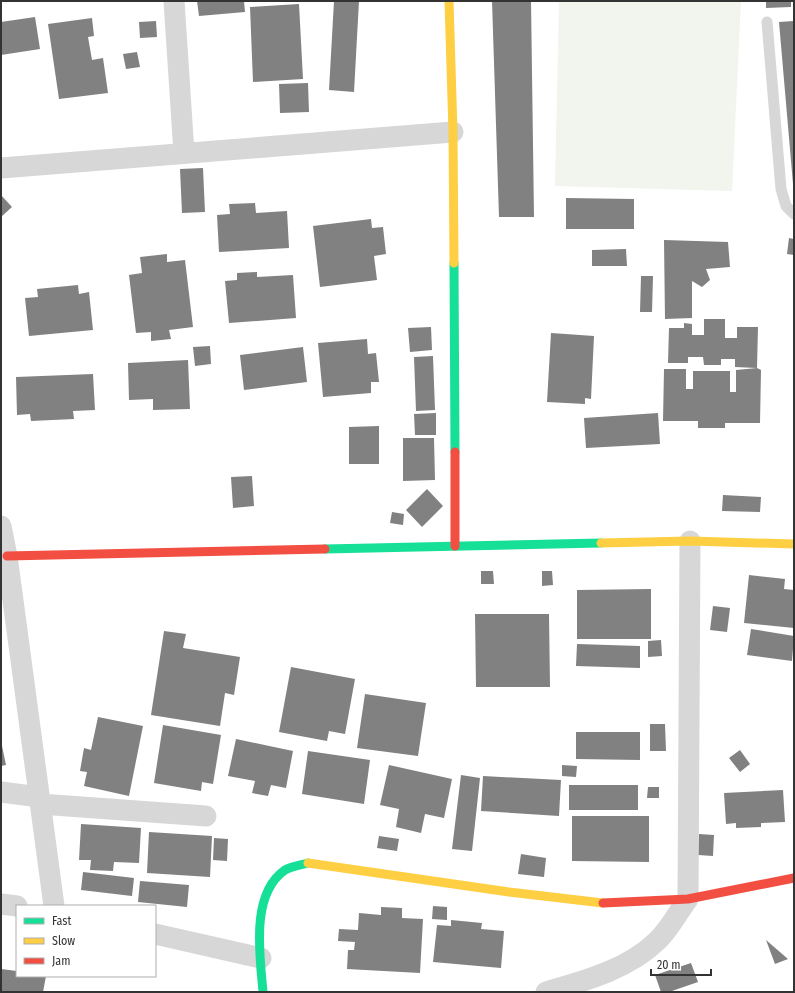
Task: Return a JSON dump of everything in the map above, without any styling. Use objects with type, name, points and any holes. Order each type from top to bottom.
[{"type":"street","points":[[174,1],[184,153]]},
{"type":"street","points":[[449,1],[453,132],[455,546]]},
{"type":"street","points":[[1,168],[453,132]]},
{"type":"street","points":[[1,526],[7,556],[54,905]]},
{"type":"street","points":[[546,992],[588,980],[625,964],[657,941],[688,899],[690,541]]},
{"type":"street","points":[[7,556],[690,541],[794,544]]},
{"type":"street","points":[[1,792],[40,801],[206,816]]},
{"type":"street","points":[[263,992],[261,908],[268,888],[284,871],[311,862],[509,892],[603,903],[688,899],[794,878]]},
{"type":"street","points":[[1,904],[16,906]]},
{"type":"street","points":[[156,934],[261,958]]},
{"type":"lane","points":[[767,22],[781,189],[786,206],[794,214]]},
{"type":"shaded area","points":[[559,1],[741,1],[732,191],[555,186]]},
{"type":"building","points":[[197,1],[244,1],[245,12],[199,16]]},
{"type":"building","points":[[334,1],[359,1],[354,92],[329,90]]},
{"type":"building","points":[[492,1],[531,1],[534,217],[499,217]]},
{"type":"building","points":[[766,1],[791,1],[791,7],[766,8]]},
{"type":"building","points":[[299,4],[303,79],[253,82],[250,7]]},
{"type":"building","points":[[35,17],[40,49],[1,55],[1,22]]},
{"type":"building","points":[[92,18],[94,36],[88,37],[92,60],[103,58],[108,93],[59,99],[48,24]]},
{"type":"building","points":[[156,21],[157,37],[140,38],[139,22]]},
{"type":"building","points":[[794,21],[794,184],[793,184],[779,22]]},
{"type":"building","points":[[137,52],[140,67],[126,69],[123,54]]},
{"type":"building","points":[[308,83],[309,112],[280,113],[279,84]]},
{"type":"building","points":[[203,168],[205,212],[182,213],[180,169]]},
{"type":"building","points":[[1,195],[12,207],[1,217]]},
{"type":"building","points":[[566,198],[634,199],[634,229],[566,229]]},
{"type":"building","points":[[255,203],[256,213],[287,211],[289,248],[219,252],[217,215],[230,214],[229,204]]},
{"type":"building","points":[[371,219],[372,228],[383,227],[386,254],[374,256],[377,280],[320,287],[313,226]]},
{"type":"building","points":[[789,238],[794,239],[794,255],[787,254]]},
{"type":"building","points":[[664,240],[728,242],[730,267],[706,269],[710,280],[702,287],[692,281],[692,318],[665,319]]},
{"type":"building","points":[[626,249],[627,266],[592,266],[592,250]]},
{"type":"building","points":[[167,254],[167,262],[185,260],[193,327],[169,330],[171,339],[151,341],[151,332],[136,333],[129,275],[142,273],[140,257]]},
{"type":"building","points":[[257,272],[257,277],[293,275],[296,318],[229,323],[225,281],[237,280],[237,273]]},
{"type":"building","points":[[641,276],[653,276],[652,312],[640,312]]},
{"type":"building","points":[[78,285],[79,294],[89,292],[93,330],[29,336],[25,298],[38,297],[37,289]]},
{"type":"building","points":[[704,319],[725,319],[725,338],[737,338],[737,327],[758,327],[757,368],[735,367],[735,359],[721,359],[721,365],[704,365],[703,357],[688,357],[688,363],[668,363],[669,328],[684,328],[684,323],[692,324],[692,335],[704,335]]},
{"type":"building","points":[[431,327],[432,350],[410,352],[408,328]]},
{"type":"building","points":[[551,333],[594,336],[591,399],[585,398],[585,404],[547,402]]},
{"type":"building","points":[[367,339],[368,354],[376,353],[379,382],[371,382],[371,393],[323,397],[318,343]]},
{"type":"building","points":[[210,346],[211,364],[195,366],[193,347]]},
{"type":"building","points":[[303,347],[307,382],[244,390],[240,355]]},
{"type":"building","points":[[433,356],[435,410],[416,411],[414,357]]},
{"type":"building","points":[[188,360],[190,409],[153,410],[153,399],[129,400],[128,363]]},
{"type":"building","points":[[757,368],[761,370],[760,423],[725,423],[725,428],[698,428],[698,421],[663,421],[664,369],[686,369],[686,389],[693,389],[693,371],[730,371],[730,392],[736,392],[736,370]]},
{"type":"building","points":[[93,374],[95,410],[73,411],[74,419],[31,421],[30,414],[17,415],[16,377]]},
{"type":"building","points":[[436,413],[436,435],[415,435],[414,414]]},
{"type":"building","points":[[658,413],[660,444],[586,448],[584,418]]},
{"type":"building","points":[[379,426],[379,464],[349,464],[349,427]]},
{"type":"building","points":[[403,438],[434,438],[435,480],[403,481]]},
{"type":"building","points":[[252,476],[254,506],[233,508],[231,477]]},
{"type":"building","points":[[427,489],[443,506],[422,527],[406,510]]},
{"type":"building","points":[[723,495],[761,497],[760,512],[722,511]]},
{"type":"building","points":[[392,512],[404,514],[403,525],[390,523]]},
{"type":"building","points":[[481,571],[493,571],[494,584],[481,584]]},
{"type":"building","points":[[542,571],[552,571],[553,585],[542,586]]},
{"type":"building","points":[[749,575],[785,579],[784,589],[794,590],[794,628],[744,623]]},
{"type":"building","points":[[651,589],[651,639],[577,639],[577,590]]},
{"type":"building","points":[[713,606],[730,608],[727,632],[710,630]]},
{"type":"building","points":[[475,614],[549,614],[550,687],[476,687]]},
{"type":"building","points":[[751,629],[794,636],[792,661],[747,655]]},
{"type":"building","points":[[164,631],[186,634],[183,648],[240,657],[234,695],[225,693],[220,726],[151,715]]},
{"type":"building","points":[[661,640],[662,656],[648,657],[648,641]]},
{"type":"building","points":[[577,644],[640,646],[640,668],[576,666]]},
{"type":"building","points":[[291,667],[355,679],[345,734],[329,731],[327,741],[279,732]]},
{"type":"building","points":[[365,694],[426,703],[418,756],[357,748]]},
{"type":"building","points":[[98,717],[143,726],[129,796],[84,786],[87,772],[80,771],[84,748],[91,750]]},
{"type":"building","points":[[650,724],[665,724],[666,751],[650,751]]},
{"type":"building","points":[[163,725],[221,735],[213,784],[202,782],[201,791],[154,783]]},
{"type":"building","points":[[576,732],[640,732],[640,760],[576,759]]},
{"type":"building","points":[[236,739],[293,751],[286,788],[271,785],[268,796],[252,793],[255,781],[228,776]]},
{"type":"building","points":[[1,741],[6,765],[1,766]]},
{"type":"building","points":[[740,750],[750,764],[740,772],[729,758]]},
{"type":"building","points":[[308,751],[370,760],[364,804],[302,794]]},
{"type":"building","points":[[389,765],[452,779],[444,818],[425,814],[421,833],[396,827],[399,809],[380,805]]},
{"type":"building","points":[[562,765],[577,766],[576,777],[562,776]]},
{"type":"building","points":[[461,775],[480,778],[472,851],[452,849]]},
{"type":"building","points":[[483,776],[561,780],[559,816],[481,811]]},
{"type":"building","points":[[569,785],[638,785],[638,810],[569,810]]},
{"type":"building","points":[[648,787],[659,787],[659,798],[647,798]]},
{"type":"building","points":[[783,790],[785,822],[761,823],[761,827],[736,828],[736,823],[726,824],[724,793]]},
{"type":"building","points":[[572,816],[649,816],[649,862],[572,861]]},
{"type":"building","points":[[81,824],[141,828],[139,863],[114,862],[113,871],[90,870],[91,860],[79,860]]},
{"type":"building","points":[[149,832],[212,836],[210,877],[147,873]]},
{"type":"building","points":[[699,834],[714,835],[713,856],[698,855]]},
{"type":"building","points":[[379,836],[399,839],[397,851],[377,848]]},
{"type":"building","points":[[214,838],[228,839],[227,861],[213,860]]},
{"type":"building","points":[[521,854],[546,858],[544,877],[518,874]]},
{"type":"building","points":[[83,872],[134,878],[132,896],[81,890]]},
{"type":"building","points":[[140,881],[189,885],[187,907],[138,902]]},
{"type":"building","points":[[433,906],[447,907],[447,920],[432,919]]},
{"type":"building","points":[[381,907],[402,908],[402,918],[423,919],[420,973],[347,969],[348,950],[354,950],[355,942],[338,941],[339,929],[358,930],[359,913],[381,915]]},
{"type":"building","points":[[451,920],[482,923],[481,929],[504,931],[501,968],[433,962],[437,925],[451,926]]},
{"type":"building","points":[[766,940],[788,959],[775,964]]},
{"type":"building","points":[[691,963],[698,982],[669,992],[661,992],[655,975]]},
{"type":"building","points":[[1,969],[16,971],[16,977],[46,977],[43,992],[1,992]]},
{"type":"traffic: fast","points":[[454,263],[455,452]]},
{"type":"traffic: fast","points":[[325,549],[601,543]]},
{"type":"traffic: fast","points":[[263,992],[259,944],[262,910],[266,894],[274,881],[285,870],[308,863]]},
{"type":"traffic: slow","points":[[449,1],[453,132],[454,263]]},
{"type":"traffic: slow","points":[[601,543],[690,541],[794,544]]},
{"type":"traffic: slow","points":[[308,863],[509,892],[603,903]]},
{"type":"traffic: jam","points":[[455,452],[455,546]]},
{"type":"traffic: jam","points":[[7,556],[325,549]]},
{"type":"traffic: jam","points":[[603,903],[688,899],[794,878]]}]
